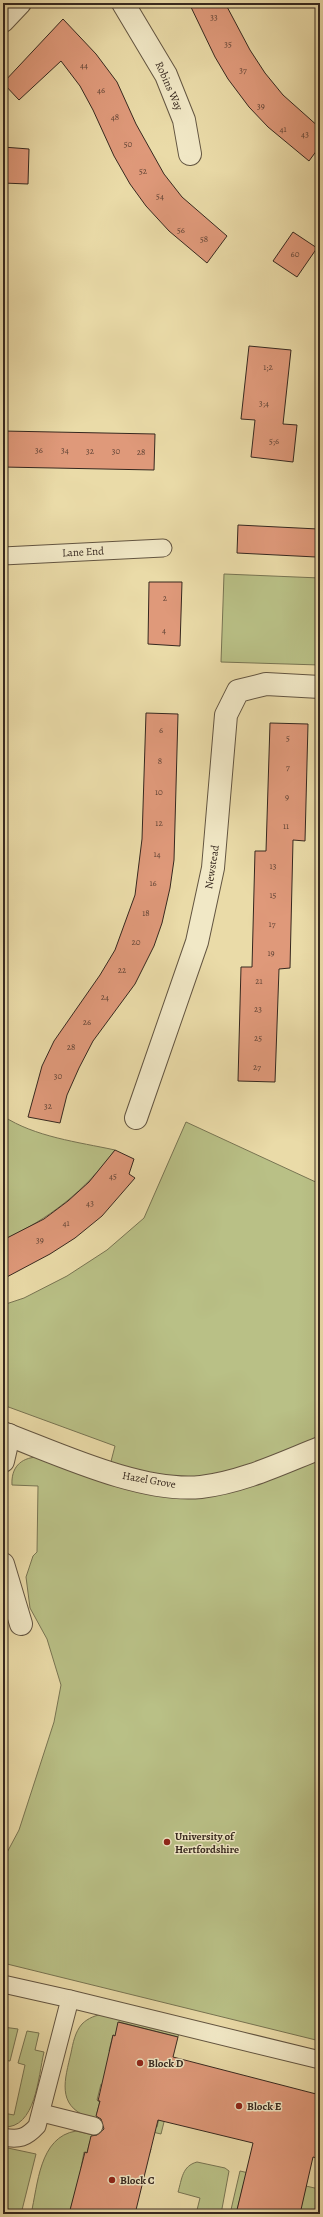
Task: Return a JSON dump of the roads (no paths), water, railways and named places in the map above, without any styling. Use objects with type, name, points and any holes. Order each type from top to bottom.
[{"type":"street","points":[[3,21],[20,3]]},
{"type":"street","name":"Robins Way","points":[[123,3],[166,75],[184,120],[190,154]]},
{"type":"street","name":"Newstead","points":[[136,1118],[197,942],[213,868],[226,716],[238,690],[266,684],[320,687]]},
{"type":"street","points":[[3,1461],[6,1434]]},
{"type":"street","name":"Hazel Grove","points":[[6,1434],[108,1472],[166,1486],[201,1487],[241,1478],[320,1448]]},
{"type":"street","points":[[3,1564],[21,1624]]},
{"type":"lane","name":"Lane End","points":[[3,556],[163,548]]},
{"type":"lane","points":[[3,1984],[320,2060]]},
{"type":"lane","points":[[3,2137],[12,2138],[27,2136],[37,2126],[42,2112],[70,1999]]},
{"type":"lane","points":[[42,2112],[94,2126]]},
{"type":"place","name":"University of Hertfordshire","points":[[167,1842]]},
{"type":"place","name":"Block D","points":[[140,2063]]},
{"type":"place","name":"Block E","points":[[239,2106]]},
{"type":"place","name":"Block C","points":[[112,2180]]}]
